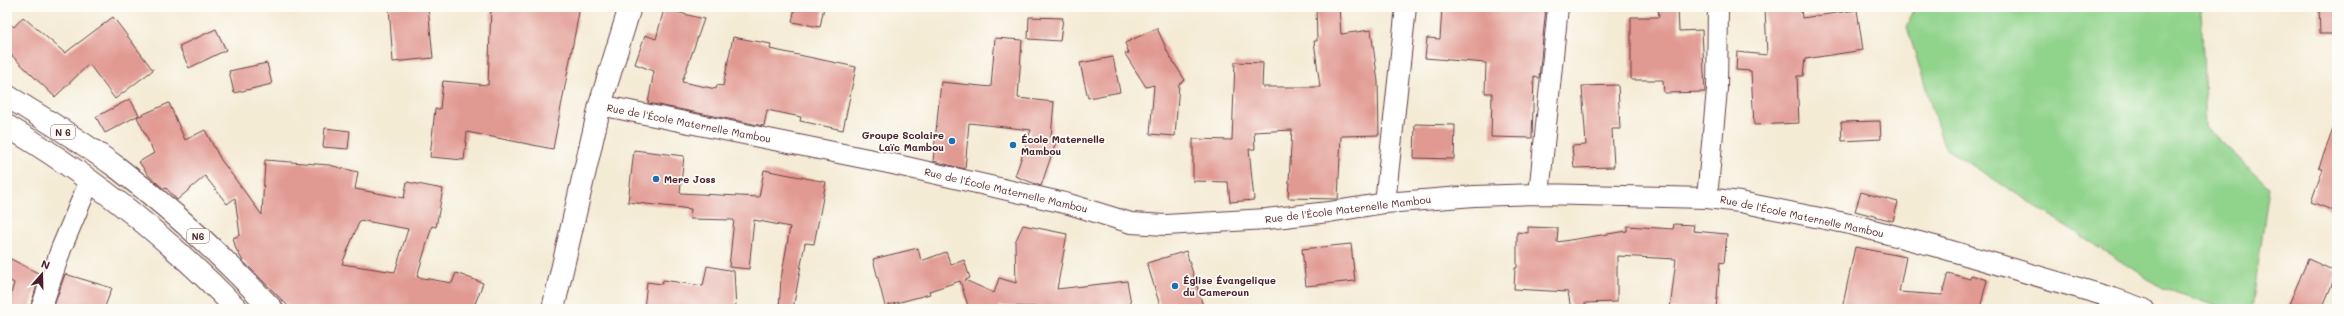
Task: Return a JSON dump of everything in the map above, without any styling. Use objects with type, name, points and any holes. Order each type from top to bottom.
[{"type":"main road","points":[[553,309],[600,105],[630,7]]},
{"type":"main road","name":"N 6","points":[[7,96],[118,169]]},
{"type":"main road","name":"N 6","points":[[7,126],[90,180]]},
{"type":"main road","name":"N6","points":[[118,169],[167,208],[204,241],[272,309]]},
{"type":"main road","name":"N6","points":[[90,180],[146,223],[187,258],[237,309]]},
{"type":"street","points":[[1385,203],[1406,7]]},
{"type":"street","points":[[1539,194],[1558,7]]},
{"type":"street","points":[[1706,198],[1716,89],[1718,7]]},
{"type":"street","name":"Rue de l'École Maternelle Mambou","points":[[600,105],[893,164],[1069,204],[1131,223],[1166,225],[1266,219],[1329,212],[1385,203],[1539,194],[1706,198],[1740,202],[1835,221],[1923,243],[2024,271],[2144,309]]},
{"type":"street","points":[[42,309],[61,249],[90,180]]},
{"type":"green space","points":[[1915,7],[2201,7],[2206,127],[2269,187],[2252,309],[2226,309],[2162,288],[1944,147],[1907,27]]},
{"type":"building","points":[[389,7],[428,7],[433,58],[393,62]]},
{"type":"building","points":[[491,7],[580,7],[553,149],[467,132],[464,160],[430,157],[435,109],[440,109],[443,81],[488,85]]},
{"type":"building","points":[[795,7],[824,7],[820,27],[792,22]]},
{"type":"building","points":[[1316,7],[1339,7],[1341,34],[1371,30],[1378,82],[1379,135],[1341,136],[1338,199],[1288,198],[1292,130],[1254,132],[1255,149],[1249,149],[1254,200],[1230,202],[1228,182],[1193,181],[1193,139],[1232,140],[1235,62],[1263,63],[1262,87],[1320,87],[1314,41],[1317,41]]},
{"type":"building","points":[[1442,7],[1546,7],[1539,78],[1534,77],[1532,138],[1491,137],[1492,93],[1485,93],[1486,63],[1425,58],[1427,38],[1440,39]]},
{"type":"building","points":[[1658,7],[1678,7],[1679,31],[1702,30],[1705,92],[1664,93],[1663,80],[1631,80],[1631,17],[1659,17]]},
{"type":"building","points":[[1765,7],[1801,7],[1802,18],[1857,10],[1863,50],[1805,59],[1803,76],[1797,76],[1799,123],[1754,125],[1751,71],[1736,70],[1737,52],[1767,55]]},
{"type":"building","points":[[2319,7],[2337,7],[2337,34],[2320,34]]},
{"type":"building","points":[[664,9],[704,19],[682,82],[716,89],[717,85],[723,86],[733,37],[771,44],[770,49],[856,67],[843,130],[800,121],[801,117],[767,110],[764,126],[648,103],[654,71],[635,64],[645,35],[656,39]]},
{"type":"building","points":[[23,17],[65,53],[113,17],[153,70],[115,99],[89,64],[55,97],[7,51],[7,21],[14,27]]},
{"type":"building","points":[[1029,17],[1063,18],[1060,41],[1028,39]]},
{"type":"building","points":[[1157,28],[1169,55],[1185,80],[1179,84],[1175,136],[1150,134],[1154,85],[1146,87],[1125,54],[1129,53],[1125,43]]},
{"type":"building","points":[[216,29],[226,50],[189,68],[179,46]]},
{"type":"building","points":[[995,38],[1022,40],[1018,98],[1054,102],[1051,137],[1057,139],[1041,186],[1015,176],[1031,130],[969,123],[965,169],[933,161],[941,82],[991,87]]},
{"type":"building","points":[[1113,57],[1120,92],[1088,98],[1080,63]]},
{"type":"building","points":[[267,63],[272,84],[234,93],[229,71]]},
{"type":"building","points":[[1618,85],[1620,129],[1612,129],[1614,167],[1574,168],[1572,146],[1586,145],[1582,86]]},
{"type":"building","points":[[130,99],[139,115],[105,133],[96,117]]},
{"type":"building","points":[[169,103],[185,140],[205,130],[221,160],[262,215],[265,160],[329,165],[358,172],[355,189],[404,198],[407,182],[443,189],[436,227],[432,226],[417,277],[452,283],[456,273],[483,283],[473,309],[291,309],[243,261],[236,249],[233,238],[240,235],[235,198],[227,204],[205,176],[177,200],[166,188],[164,189],[149,176],[139,162],[154,153],[137,117]],"holes":[[[360,220],[408,229],[395,272],[342,264]]]},
{"type":"building","points":[[1880,121],[1881,139],[1842,141],[1841,122]]},
{"type":"building","points":[[1415,124],[1455,125],[1454,159],[1414,158]]},
{"type":"building","points":[[2335,124],[2337,124],[2337,212],[2311,202],[2323,169],[2319,167]]},
{"type":"building","points":[[325,128],[350,131],[348,149],[323,147]]},
{"type":"building","points":[[634,150],[684,156],[680,193],[759,197],[764,170],[826,182],[814,244],[805,243],[793,309],[779,309],[781,279],[790,227],[754,220],[749,269],[729,267],[734,220],[690,219],[691,209],[628,202]]},
{"type":"building","points":[[1861,192],[1898,202],[1893,221],[1855,211]]},
{"type":"building","points":[[1674,224],[1694,225],[1693,231],[1727,234],[1724,263],[1720,262],[1716,309],[1670,309],[1676,259],[1617,256],[1617,302],[1585,303],[1586,309],[1571,309],[1568,292],[1514,289],[1515,268],[1517,268],[1517,232],[1528,233],[1528,227],[1558,228],[1557,242],[1627,231],[1627,226],[1673,229]]},
{"type":"building","points":[[1023,225],[1067,234],[1057,289],[1127,281],[1132,309],[1000,306],[999,309],[969,309],[960,281],[929,291],[930,294],[885,306],[873,259],[918,248],[921,261],[946,252],[951,265],[964,260],[970,278],[965,280],[994,293],[999,278],[1016,283],[1015,242]]},
{"type":"building","points":[[1351,244],[1355,281],[1306,286],[1302,249]]},
{"type":"building","points":[[1855,247],[1906,257],[1899,292],[1942,295],[1948,273],[1970,279],[1971,275],[1987,280],[1980,309],[1842,309]]},
{"type":"building","name":"Église Évangelique du Cameroun","points":[[1186,251],[1204,309],[1161,309],[1147,263]]},
{"type":"building","points":[[7,257],[40,274],[30,309],[7,309],[14,283],[7,279]]},
{"type":"building","points":[[2308,259],[2337,272],[2322,309],[2287,309]]},
{"type":"building","points":[[707,266],[734,271],[736,309],[644,309],[647,282],[662,284],[663,280],[703,286]]},
{"type":"building","points":[[65,274],[112,288],[104,309],[53,309]]},
{"type":"place","name":"Groupe Scolaire Laïc Mambou","points":[[952,141]]},
{"type":"place","name":"École Maternelle Mambou","points":[[1013,145]]},
{"type":"place","name":"Mere Joss","points":[[656,179]]},
{"type":"place","name":"Église Évangelique du Cameroun","points":[[1175,286]]}]
